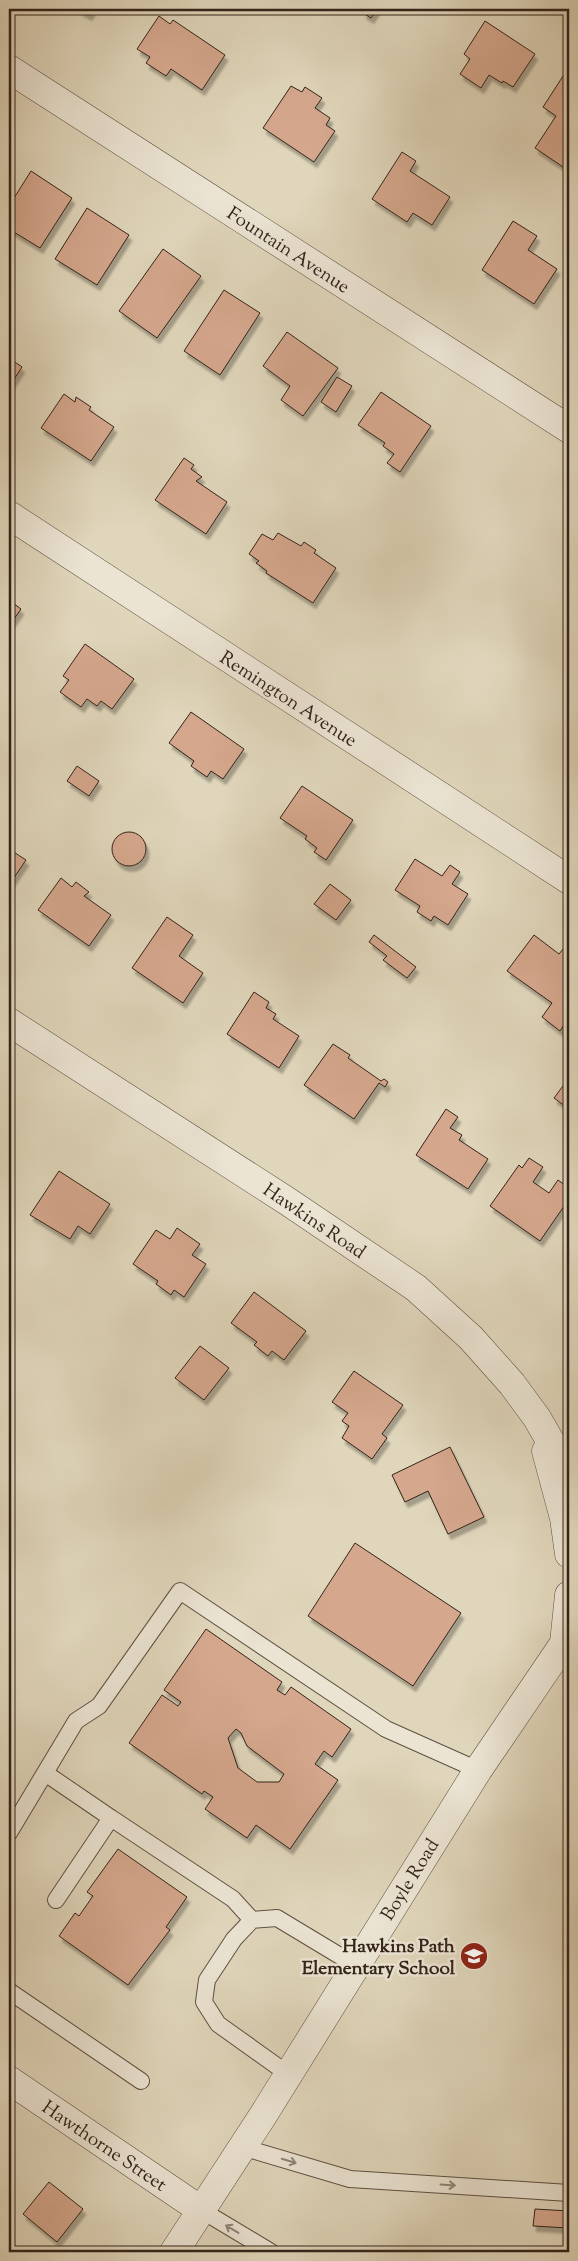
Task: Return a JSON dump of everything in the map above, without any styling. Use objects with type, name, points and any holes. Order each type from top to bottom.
[{"type":"street","name":"Fountain Avenue","points":[[9,69],[569,429]]},
{"type":"street","name":"Remington Avenue","points":[[9,516],[569,880]]},
{"type":"street","name":"Hawkins Road","points":[[9,1022],[286,1201],[416,1288],[471,1338],[512,1384],[537,1418],[569,1474]]},
{"type":"street","points":[[537,1418],[569,1443]]},
{"type":"street","points":[[537,1418],[564,1518],[569,1554]]},
{"type":"street","points":[[568,1640],[569,1595]]},
{"type":"street","name":"Boyle Road","points":[[174,2252],[242,2147],[478,1770],[568,1640]]},
{"type":"street","name":"Hawthorne Street","points":[[9,2080],[201,2210]]},
{"type":"lane","points":[[9,1833],[76,1721],[99,1706],[180,1591],[386,1729],[478,1770]]},
{"type":"lane","points":[[45,1773],[233,1899],[252,1920]]},
{"type":"lane","points":[[56,1900],[111,1818]]},
{"type":"lane","points":[[288,2074],[218,2024],[204,2002],[207,1980],[234,1939],[252,1920],[277,1918],[355,1965]]},
{"type":"lane","points":[[9,1991],[141,2081]]},
{"type":"lane","points":[[242,2147],[350,2179],[569,2193]]},
{"type":"lane","points":[[201,2210],[267,2250]]},
{"type":"building","points":[[78,9],[93,9],[89,15]]},
{"type":"building","points":[[366,9],[377,9],[371,18],[363,13]]},
{"type":"building","points":[[159,16],[170,24],[173,20],[225,55],[202,90],[171,69],[166,76],[146,63],[150,57],[137,49]]},
{"type":"building","points":[[485,21],[535,54],[513,87],[489,75],[481,88],[460,74],[470,59],[464,54]]},
{"type":"building","points":[[565,73],[569,76],[569,171],[535,148],[556,116],[543,107]]},
{"type":"building","points":[[291,86],[302,92],[305,87],[322,98],[315,108],[330,118],[326,125],[335,131],[314,162],[263,128]]},
{"type":"building","points":[[402,152],[416,161],[410,171],[450,197],[432,225],[413,213],[407,222],[372,199]]},
{"type":"building","points":[[31,171],[72,198],[40,248],[9,229],[9,206]]},
{"type":"building","points":[[87,208],[129,235],[97,285],[55,259]]},
{"type":"building","points":[[513,221],[537,236],[528,250],[557,269],[534,304],[482,270]]},
{"type":"building","points":[[163,249],[201,276],[157,338],[119,311]]},
{"type":"building","points":[[224,290],[260,313],[220,375],[184,351]]},
{"type":"building","points":[[287,332],[338,368],[303,416],[281,400],[290,386],[263,366]]},
{"type":"building","points":[[9,358],[22,367],[9,387]]},
{"type":"building","points":[[337,377],[352,386],[336,412],[321,402]]},
{"type":"building","points":[[381,392],[431,426],[400,472],[387,463],[394,454],[383,446],[385,443],[358,425]]},
{"type":"building","points":[[64,394],[75,402],[76,397],[91,407],[89,410],[114,427],[91,461],[41,428]]},
{"type":"building","points":[[184,458],[194,465],[191,469],[202,477],[196,481],[227,502],[206,534],[155,500]]},
{"type":"building","points":[[278,533],[301,546],[304,542],[316,550],[314,553],[336,568],[313,603],[266,573],[267,571],[256,563],[259,561],[249,554],[262,534],[273,540]]},
{"type":"building","points":[[9,600],[21,609],[9,626]]},
{"type":"building","points":[[85,644],[134,679],[112,709],[101,701],[97,706],[87,699],[81,707],[60,692],[69,680],[63,676]]},
{"type":"building","points":[[191,712],[244,749],[223,779],[211,771],[207,777],[191,766],[194,761],[169,743]]},
{"type":"building","points":[[77,766],[99,781],[89,796],[67,781]]},
{"type":"building","points":[[302,786],[353,820],[326,860],[314,852],[317,848],[305,839],[307,836],[280,818]]},
{"type":"building","points":[[129,832],[141,837],[146,849],[141,861],[129,866],[117,861],[112,849],[117,837]]},
{"type":"building","points":[[9,849],[26,860],[9,885]]},
{"type":"building","points":[[415,859],[442,876],[450,865],[460,872],[452,884],[468,894],[448,925],[434,916],[431,921],[417,912],[420,906],[395,890]]},
{"type":"building","points":[[61,878],[72,887],[76,882],[89,892],[84,896],[111,915],[89,946],[38,910]]},
{"type":"building","points":[[330,884],[351,900],[336,920],[314,904]]},
{"type":"building","points":[[167,917],[193,935],[179,956],[203,973],[183,1003],[132,968]]},
{"type":"building","points":[[374,935],[416,967],[407,978],[383,960],[387,956],[369,942]]},
{"type":"building","points":[[534,935],[559,954],[563,949],[569,953],[569,1017],[560,1031],[542,1017],[552,1003],[507,971]]},
{"type":"building","points":[[254,992],[269,1002],[266,1008],[276,1014],[273,1019],[299,1036],[279,1068],[227,1034]]},
{"type":"building","points":[[333,1044],[350,1055],[348,1058],[381,1081],[384,1079],[388,1082],[385,1087],[379,1083],[354,1119],[304,1085]]},
{"type":"building","points":[[566,1082],[569,1084],[569,1109],[554,1098]]},
{"type":"building","points":[[446,1109],[458,1117],[450,1128],[462,1135],[459,1140],[488,1159],[468,1189],[416,1155]]},
{"type":"building","points":[[529,1158],[543,1167],[533,1182],[549,1193],[558,1180],[569,1188],[569,1199],[540,1241],[490,1206],[519,1165],[522,1168]]},
{"type":"building","points":[[59,1171],[110,1204],[90,1234],[78,1226],[70,1239],[30,1215]]},
{"type":"building","points":[[177,1228],[200,1244],[192,1255],[206,1264],[184,1297],[174,1290],[171,1295],[156,1284],[158,1281],[133,1264],[156,1230],[170,1239]]},
{"type":"building","points":[[254,1292],[306,1331],[284,1360],[272,1351],[268,1356],[254,1345],[257,1342],[231,1323]]},
{"type":"building","points":[[200,1346],[229,1368],[204,1400],[175,1378]]},
{"type":"building","points":[[354,1371],[403,1405],[382,1434],[387,1438],[372,1459],[342,1438],[349,1426],[342,1421],[348,1413],[332,1402]]},
{"type":"building","points":[[450,1447],[484,1517],[448,1534],[428,1491],[405,1502],[392,1475]]},
{"type":"building","points":[[355,1543],[461,1613],[413,1686],[308,1616]]},
{"type":"building","points":[[206,1629],[282,1682],[277,1690],[285,1695],[291,1687],[351,1729],[332,1757],[324,1751],[315,1764],[338,1780],[290,1849],[256,1825],[247,1838],[205,1809],[213,1797],[204,1791],[202,1794],[129,1743],[162,1695],[178,1706],[181,1702],[164,1690]],"holes":[[[236,1729],[241,1733],[247,1746],[284,1774],[279,1782],[257,1782],[238,1768],[228,1738]]]},
{"type":"building","points":[[118,1849],[187,1897],[166,1927],[170,1930],[128,1985],[59,1936],[75,1913],[79,1916],[93,1896],[87,1892]]},
{"type":"building","points":[[49,2182],[83,2209],[57,2242],[23,2214]]},
{"type":"building","points":[[535,2209],[569,2211],[569,2252],[567,2252],[568,2228],[533,2226]]},
{"type":"building","points":[[473,2249],[536,2252],[473,2252]]},
{"type":"place","name":"Hawkins Path Elementary School","points":[[474,1956]]}]
